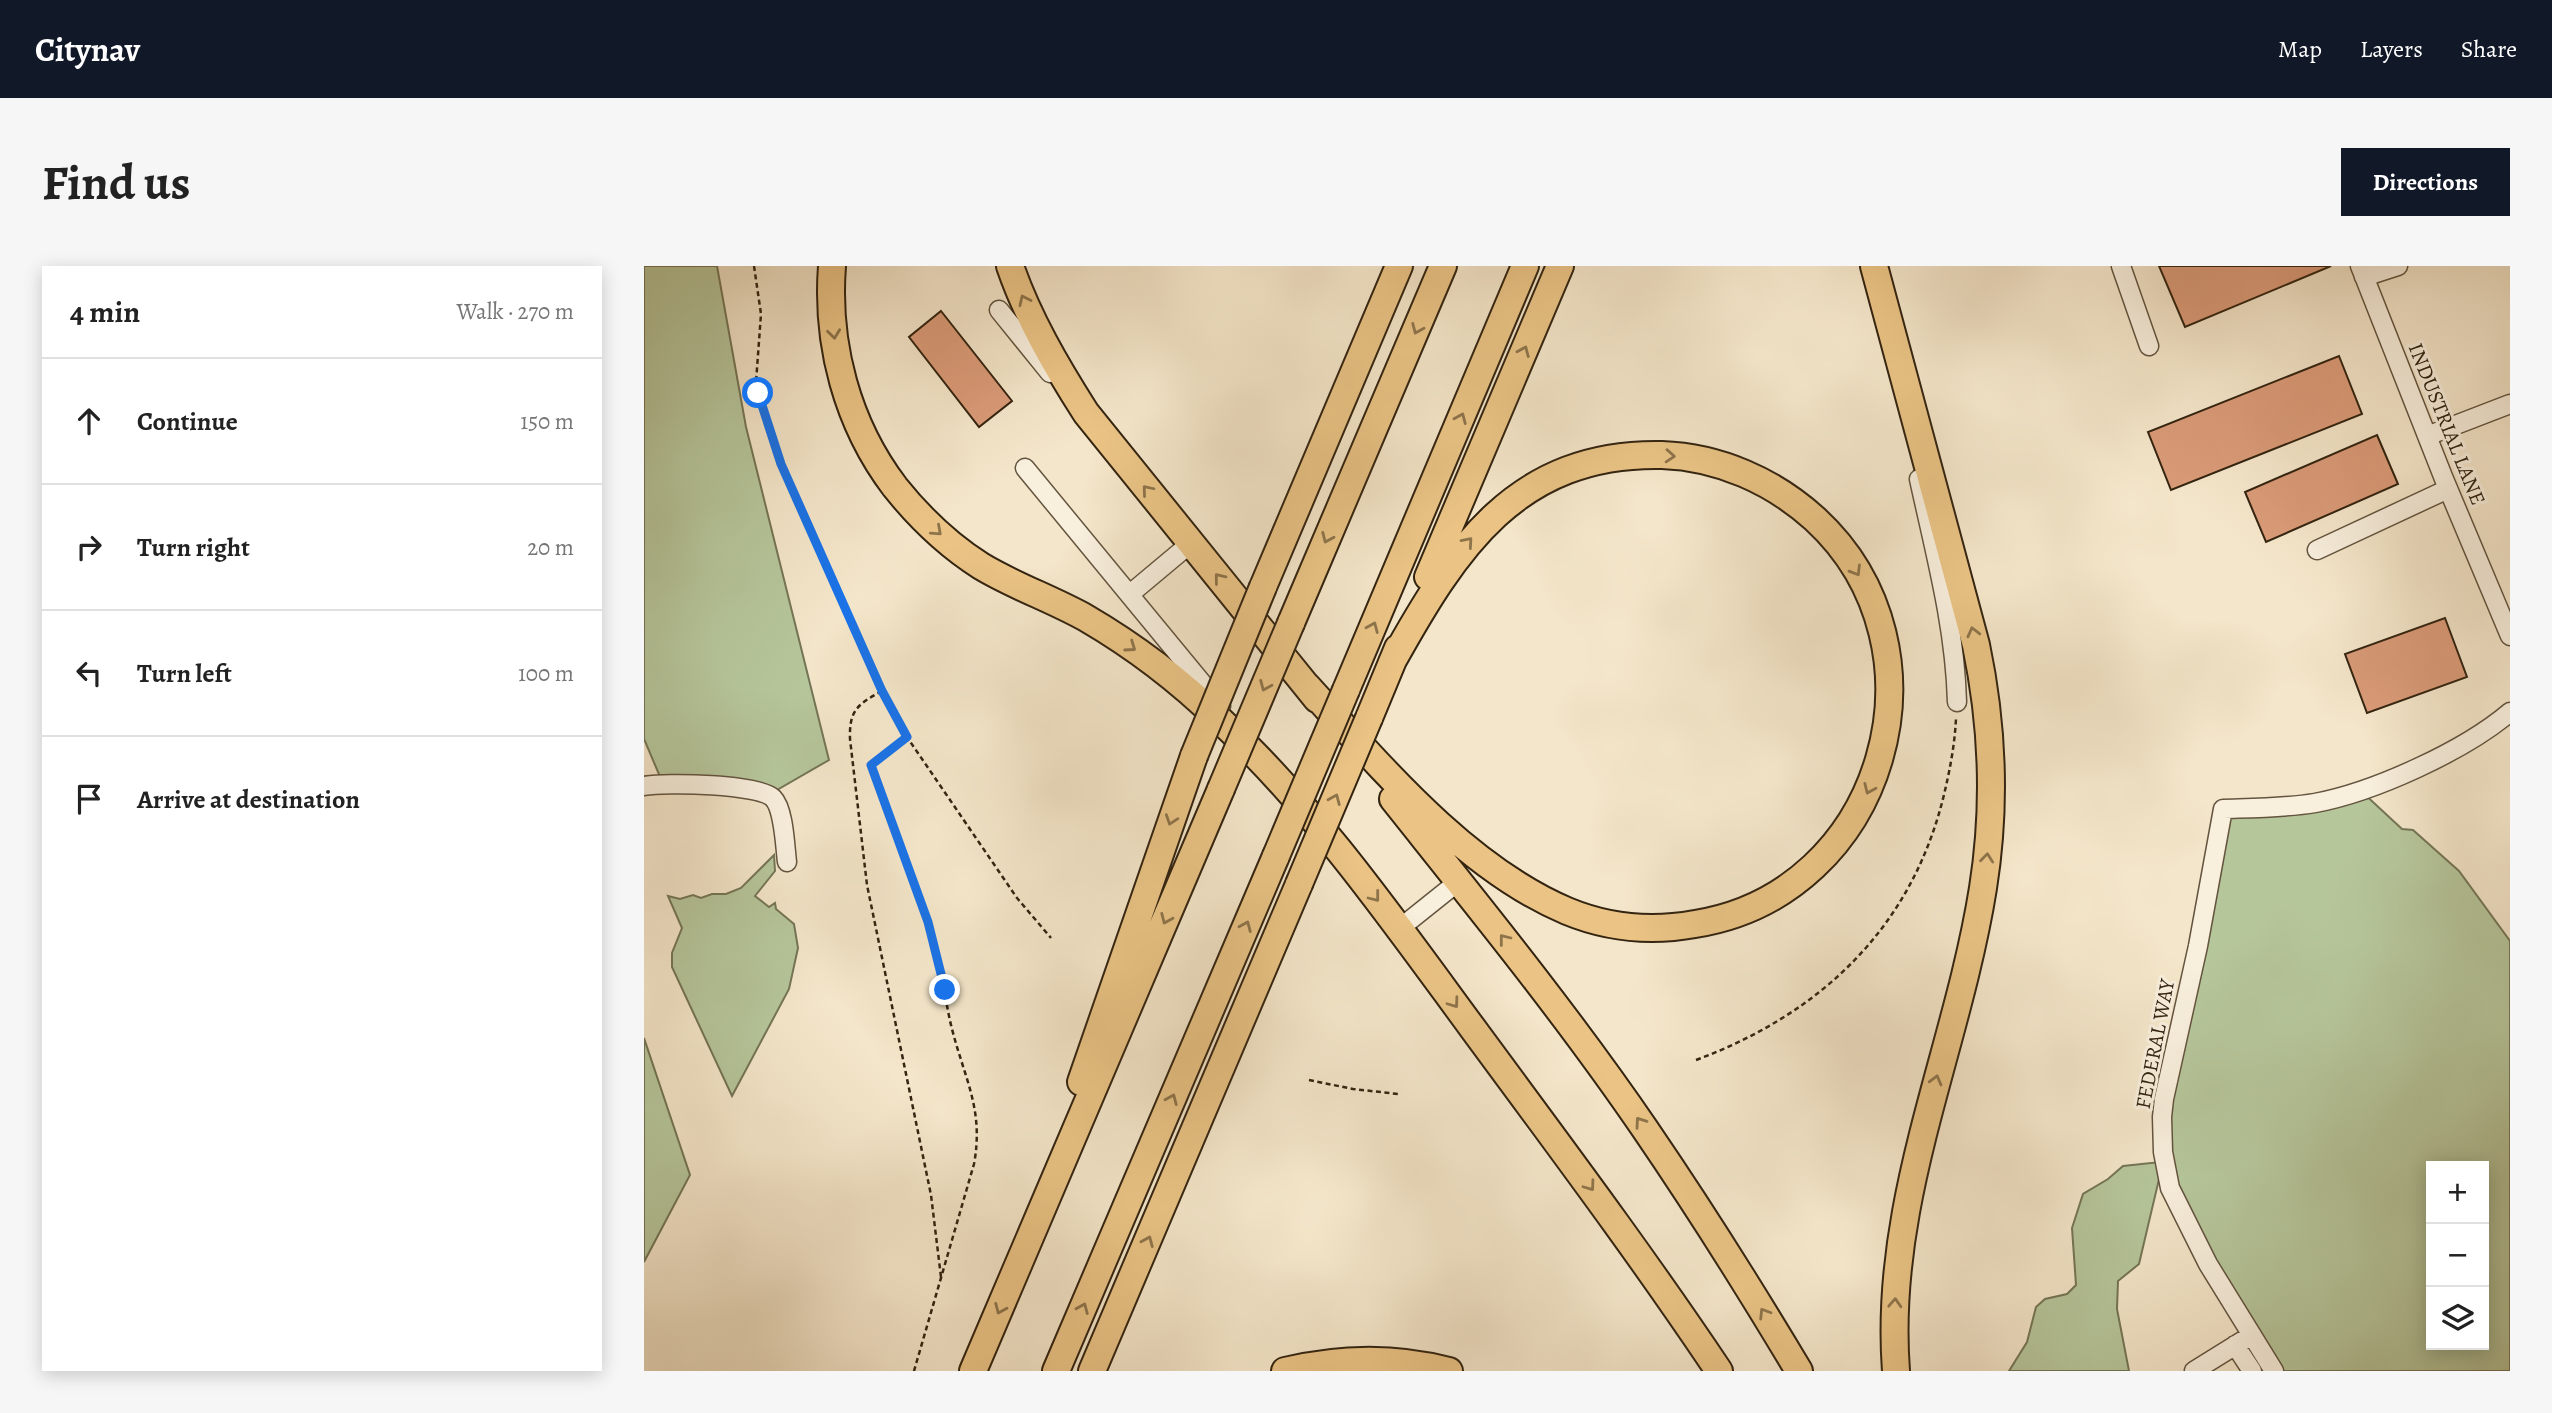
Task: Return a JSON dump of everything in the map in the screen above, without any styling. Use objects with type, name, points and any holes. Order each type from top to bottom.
[{"type":"highway","points":[[832,266],[831,314],[835,345],[850,404],[876,458],[912,508],[933,529],[981,566],[1088,619],[1154,664],[1200,701],[1240,739],[1341,854],[1399,929],[1615,1220],[1719,1371]]},
{"type":"highway","points":[[1010,266],[1054,361],[1086,413],[1307,685],[1459,881],[1644,1128],[1726,1251],[1799,1371]]},
{"type":"highway","points":[[1332,423],[1367,318],[1381,266]]},
{"type":"highway","points":[[1027,1246],[1110,995],[1194,756],[1399,266]]},
{"type":"highway","points":[[974,1371],[1443,266]]},
{"type":"highway","points":[[1056,1371],[1525,266]]},
{"type":"highway","points":[[1092,1371],[1560,266]]},
{"type":"highway","points":[[1873,266],[1976,645],[1987,706],[1992,766],[1987,858],[1978,918],[1904,1213],[1895,1304],[1896,1371]]},
{"type":"highway","points":[[1307,685],[1408,794],[1498,871],[1529,892],[1569,912],[1604,923],[1641,929],[1683,926],[1725,917],[1766,900],[1804,874],[1837,841],[1863,802],[1881,757],[1888,719],[1889,671],[1880,626],[1857,572],[1834,540],[1806,511],[1771,487],[1732,469],[1688,458],[1645,455],[1600,462],[1557,476],[1518,497],[1485,524],[1453,561],[1428,598],[1392,662]]},
{"type":"highway","points":[[1285,1371],[1328,1363],[1382,1361],[1449,1371]]},
{"type":"street","points":[[1873,266],[1949,620],[1956,673],[1956,702]]},
{"type":"street","points":[[2121,266],[2149,346]]},
{"type":"street","points":[[2362,272],[2398,266]]},
{"type":"street","name":"INDUSTRIAL LANE","points":[[2362,272],[2510,636]]},
{"type":"street","points":[[999,310],[1124,462]]},
{"type":"street","points":[[2427,436],[2510,404]]},
{"type":"street","points":[[1025,468],[1341,854]]},
{"type":"street","points":[[2316,550],[2448,489]]},
{"type":"street","points":[[1130,594],[1191,543]]},
{"type":"street","name":"FEDERAL WAY","points":[[2274,1371],[2208,1264],[2170,1188],[2163,1152],[2164,1099],[2198,946],[2223,809],[2312,803],[2372,787],[2476,738],[2510,712]]},
{"type":"street","points":[[644,786],[692,785],[762,791],[775,799],[780,811],[787,862]]},
{"type":"street","points":[[1399,929],[1459,881]]},
{"type":"street","points":[[2194,1371],[2252,1335]]},
{"type":"street","points":[[2235,1346],[2252,1371]]},
{"type":"path","points":[[754,266],[761,314],[755,366],[758,393],[781,464],[882,691],[907,737],[1017,898],[1051,938]]},
{"type":"path","points":[[882,691],[856,710],[850,722],[850,739],[867,885],[931,1195],[941,1281]]},
{"type":"path","points":[[1696,1060],[1761,1032],[1804,1006],[1840,976],[1875,938],[1916,873],[1936,826],[1950,764],[1956,702]]},
{"type":"path","points":[[907,737],[871,765],[935,946],[951,1024],[973,1093],[979,1141],[975,1164],[914,1371]]},
{"type":"path","points":[[1309,1080],[1398,1094]]},
{"type":"green space","points":[[644,266],[717,266],[746,427],[829,760],[770,794],[661,779],[644,739]]},
{"type":"green space","points":[[2360,790],[2402,829],[2413,830],[2459,871],[2510,941],[2510,1371],[2276,1371],[2220,1279],[2166,1159],[2166,1101],[2225,813]]},
{"type":"green space","points":[[774,855],[775,871],[755,896],[769,907],[775,903],[776,909],[794,924],[798,948],[789,989],[732,1096],[672,967],[672,953],[682,928],[668,896],[680,899],[693,895],[701,898],[712,894],[726,894],[741,888]]},
{"type":"green space","points":[[644,1038],[690,1175],[644,1262]]},
{"type":"green space","points":[[2160,1162],[2160,1175],[2139,1264],[2118,1281],[2117,1309],[2129,1371],[2009,1371],[2027,1342],[2036,1307],[2045,1299],[2067,1294],[2076,1285],[2072,1228],[2083,1194],[2123,1166]]},
{"type":"building","points":[[2159,266],[2331,266],[2185,327]]},
{"type":"building","points":[[941,311],[1012,401],[979,427],[909,337]]},
{"type":"building","points":[[2339,356],[2362,414],[2171,490],[2148,432]]},
{"type":"building","points":[[2377,435],[2398,484],[2266,542],[2245,492]]},
{"type":"building","points":[[2445,618],[2467,677],[2367,713],[2345,654]]},
{"type":"route","points":[[758,393],[781,464],[882,691],[907,737],[871,765],[928,922],[945,990]]}]
